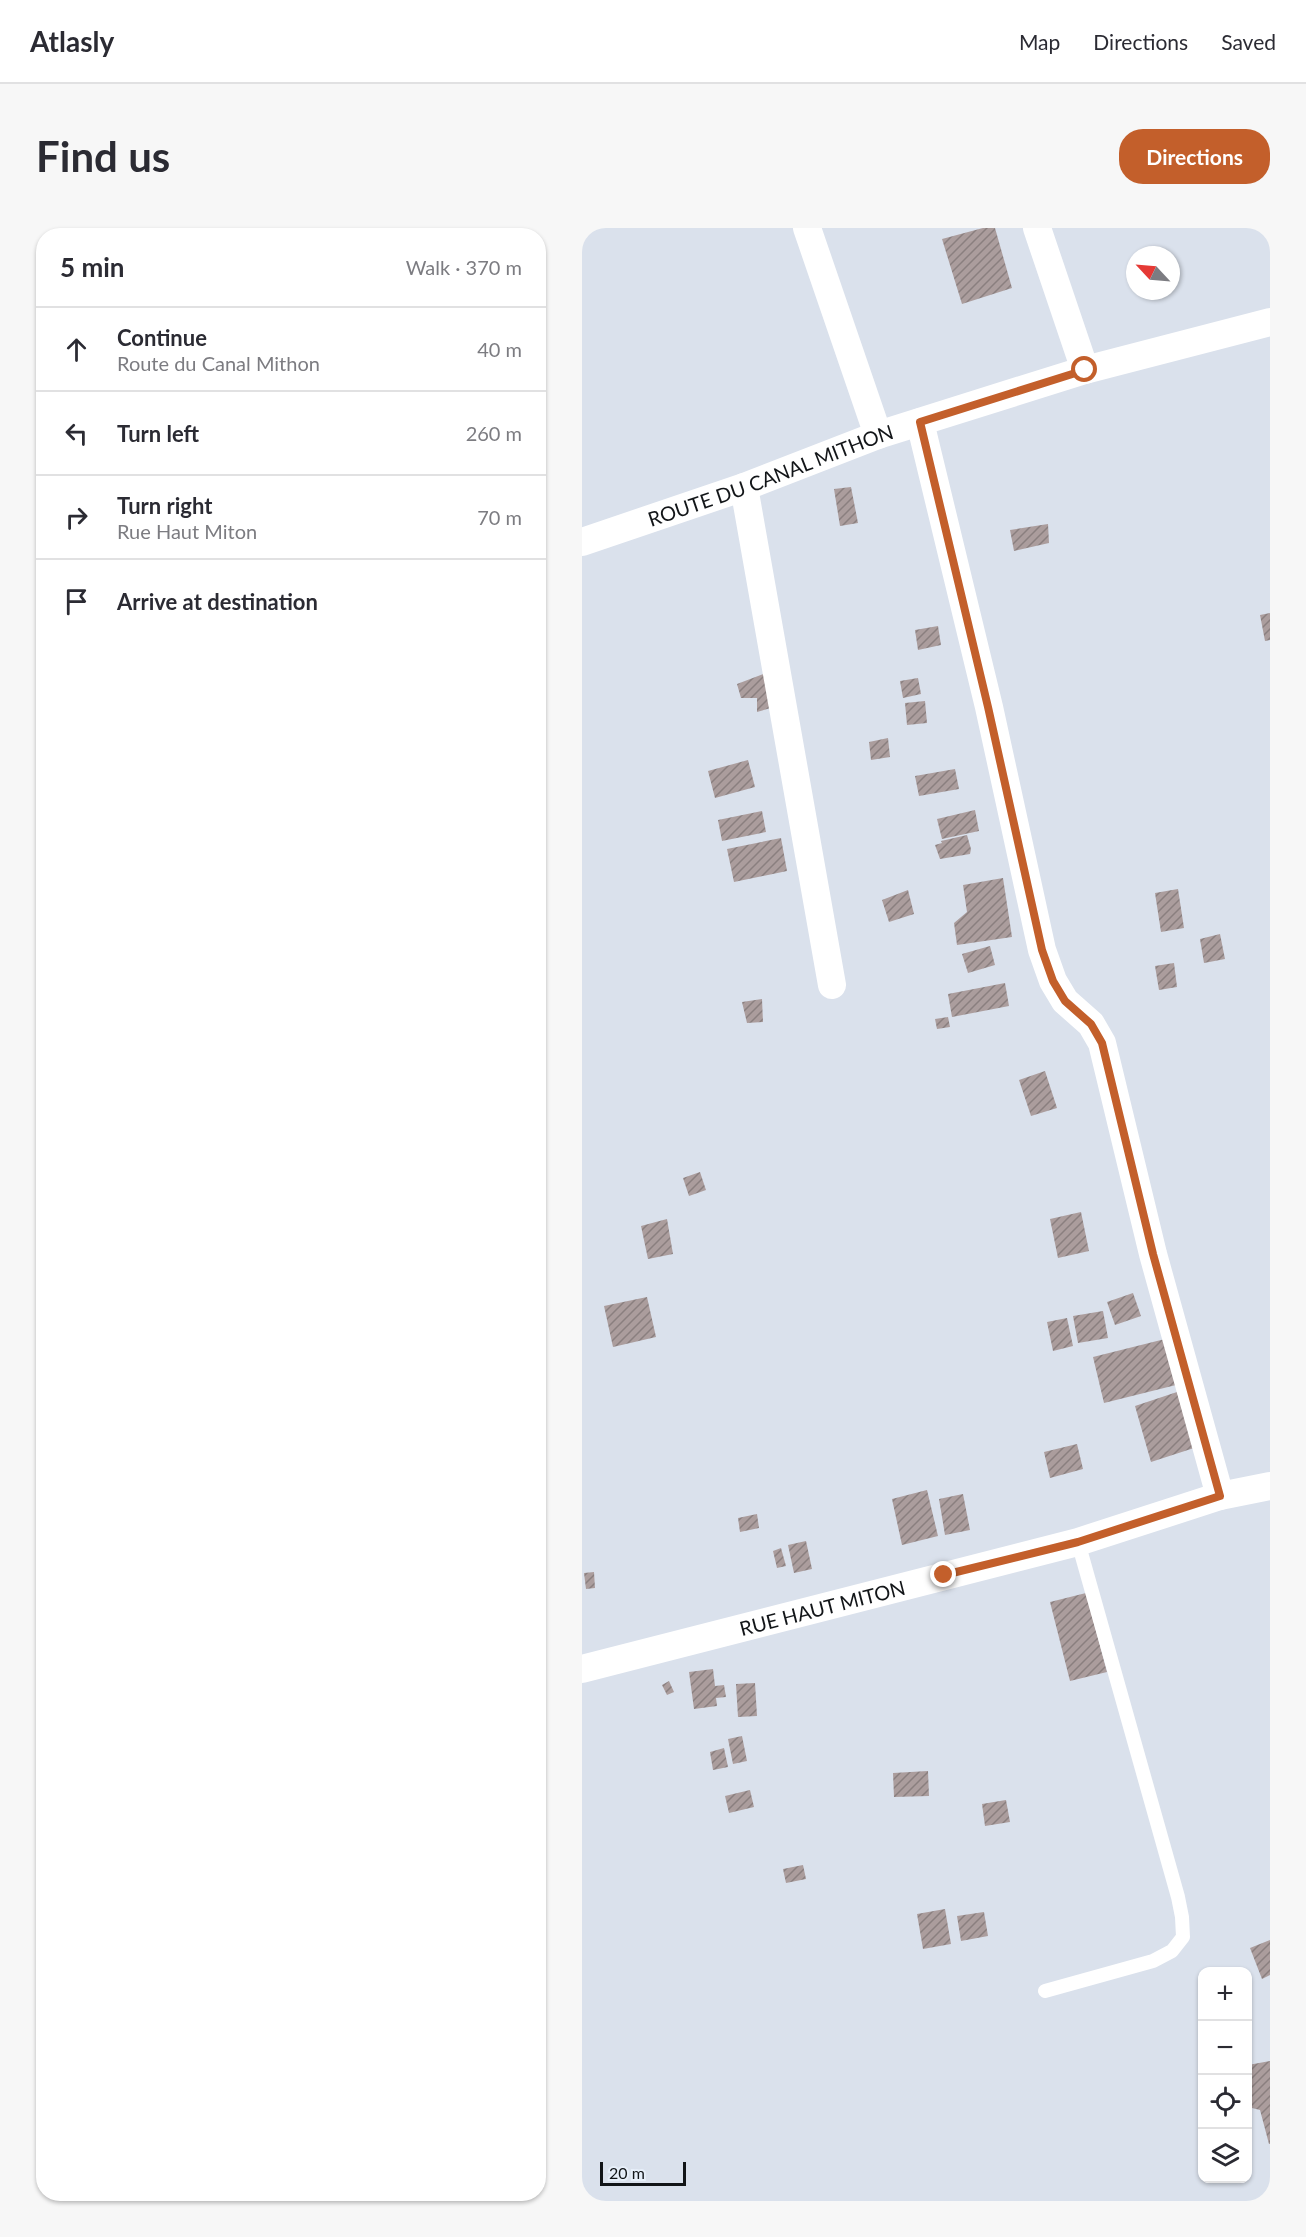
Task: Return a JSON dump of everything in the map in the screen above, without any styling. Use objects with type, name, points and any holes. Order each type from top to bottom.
[{"type":"street","points":[[807,228],[878,435]]},
{"type":"street","points":[[1037,228],[1085,370]]},
{"type":"street","name":"ROUTE DU CANAL MITHON","points":[[582,542],[744,488],[878,435],[1085,370],[1270,322]]},
{"type":"street","points":[[920,422],[988,707],[1042,950],[1053,981],[1065,1001],[1091,1024],[1102,1043],[1153,1254],[1220,1496]]},
{"type":"street","points":[[744,488],[832,985]]},
{"type":"street","name":"RUE HAUT MITON","points":[[582,1669],[1078,1542],[1220,1496],[1270,1485]]},
{"type":"lane","points":[[1045,1991],[1153,1961],[1172,1951],[1183,1937],[1178,1897],[1078,1542]]},
{"type":"building","points":[[983,228],[995,228],[1012,288],[962,304],[942,239]]},
{"type":"building","points":[[851,487],[858,523],[840,526],[834,489]]},
{"type":"building","points":[[1048,524],[1049,543],[1014,551],[1010,530]]},
{"type":"building","points":[[1270,613],[1270,640],[1265,641],[1260,615]]},
{"type":"building","points":[[938,626],[941,645],[918,650],[915,630]]},
{"type":"building","points":[[766,673],[774,707],[757,712],[757,698],[741,698],[737,684]]},
{"type":"building","points":[[918,678],[921,694],[903,698],[900,681]]},
{"type":"building","points":[[925,701],[927,723],[907,725],[905,703]]},
{"type":"building","points":[[888,738],[890,757],[871,760],[869,742]]},
{"type":"building","points":[[748,760],[755,787],[715,798],[708,771]]},
{"type":"building","points":[[955,769],[959,789],[919,796],[915,776]]},
{"type":"building","points":[[975,810],[979,831],[942,839],[937,819]]},
{"type":"building","points":[[762,811],[766,832],[722,841],[718,820]]},
{"type":"building","points":[[967,835],[970,854],[940,859],[935,845],[942,843],[941,841]]},
{"type":"building","points":[[781,838],[787,871],[734,882],[727,849]]},
{"type":"building","points":[[1003,878],[1012,937],[957,945],[954,923],[967,912],[963,885]]},
{"type":"building","points":[[1178,889],[1184,928],[1161,932],[1155,893]]},
{"type":"building","points":[[908,890],[914,914],[889,922],[882,900]]},
{"type":"building","points":[[1220,934],[1225,959],[1204,963],[1200,939]]},
{"type":"building","points":[[990,946],[995,965],[968,973],[962,954]]},
{"type":"building","points":[[1174,963],[1177,987],[1159,990],[1155,966]]},
{"type":"building","points":[[1005,983],[1009,1006],[952,1017],[948,994]]},
{"type":"building","points":[[762,999],[763,1022],[747,1023],[742,1002]]},
{"type":"building","points":[[948,1017],[950,1027],[937,1029],[935,1019]]},
{"type":"building","points":[[1045,1071],[1057,1108],[1031,1116],[1019,1080]]},
{"type":"building","points":[[700,1172],[706,1190],[689,1196],[683,1178]]},
{"type":"building","points":[[1081,1212],[1089,1251],[1058,1258],[1050,1219]]},
{"type":"building","points":[[667,1219],[673,1254],[648,1259],[641,1226]]},
{"type":"building","points":[[1133,1293],[1141,1316],[1115,1325],[1107,1302]]},
{"type":"building","points":[[647,1297],[656,1337],[613,1347],[604,1306]]},
{"type":"building","points":[[1103,1311],[1108,1338],[1078,1343],[1073,1316]]},
{"type":"building","points":[[1067,1318],[1073,1346],[1053,1351],[1047,1322]]},
{"type":"building","points":[[1165,1339],[1176,1385],[1104,1403],[1093,1357]]},
{"type":"building","points":[[1177,1392],[1194,1448],[1151,1462],[1135,1406]]},
{"type":"building","points":[[1077,1444],[1083,1469],[1050,1478],[1044,1452]]},
{"type":"building","points":[[927,1490],[938,1536],[902,1545],[892,1499]]},
{"type":"building","points":[[963,1494],[970,1530],[945,1535],[939,1499]]},
{"type":"building","points":[[757,1514],[759,1528],[740,1532],[738,1518]]},
{"type":"building","points":[[806,1541],[812,1569],[794,1573],[788,1545]]},
{"type":"building","points":[[781,1548],[786,1566],[777,1568],[773,1551]]},
{"type":"building","points":[[594,1572],[595,1588],[586,1589],[584,1573]]},
{"type":"building","points":[[1086,1593],[1107,1672],[1070,1681],[1050,1602]]},
{"type":"building","points":[[713,1669],[715,1686],[724,1685],[726,1697],[716,1698],[717,1706],[694,1709],[689,1672]]},
{"type":"building","points":[[669,1681],[674,1692],[667,1695],[662,1685]]},
{"type":"building","points":[[755,1683],[757,1716],[738,1717],[736,1684]]},
{"type":"building","points":[[742,1736],[747,1761],[733,1764],[728,1739]]},
{"type":"building","points":[[724,1748],[728,1767],[713,1770],[710,1752]]},
{"type":"building","points":[[928,1771],[929,1796],[894,1797],[893,1773]]},
{"type":"building","points":[[750,1790],[754,1807],[729,1813],[725,1796]]},
{"type":"building","points":[[1006,1800],[1010,1822],[985,1826],[982,1804]]},
{"type":"building","points":[[803,1865],[806,1879],[786,1883],[783,1869]]},
{"type":"building","points":[[945,1909],[951,1944],[923,1949],[917,1914]]},
{"type":"building","points":[[984,1912],[988,1936],[961,1941],[957,1916]]},
{"type":"building","points":[[1270,1940],[1270,1975],[1262,1979],[1250,1948]]},
{"type":"building","points":[[1270,2061],[1270,2144],[1260,2110],[1252,2108],[1252,2064]]},
{"type":"route","points":[[944,1575],[1078,1542],[1220,1496],[1153,1254],[1102,1043],[1091,1024],[1065,1001],[1053,981],[1042,950],[988,707],[920,422],[1085,370]]}]
